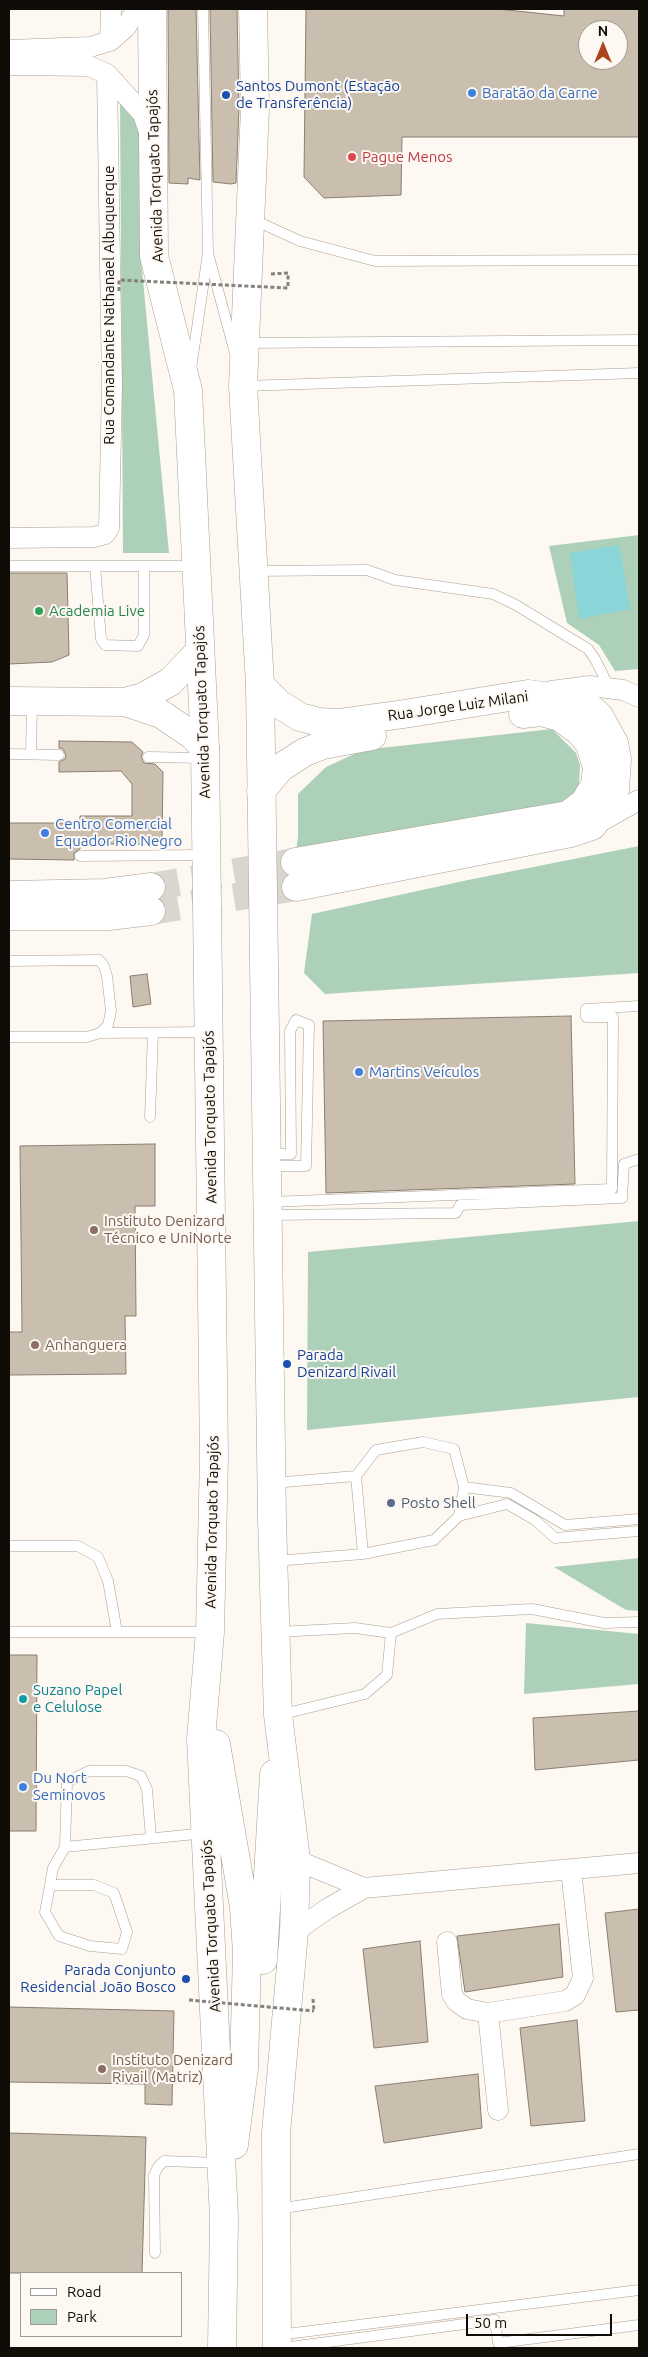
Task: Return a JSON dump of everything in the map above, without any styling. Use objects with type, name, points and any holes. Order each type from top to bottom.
[{"type":"main road","name":"Avenida Torquato Tapajós","points":[[152,9],[154,256],[188,390],[205,753],[214,1456],[210,1632],[207,1688],[201,1739],[224,2218],[222,2348]]},
{"type":"main road","points":[[253,9],[255,108],[243,386],[260,685],[266,1160],[278,1715],[262,1986],[264,2038],[276,2133]]},
{"type":"main road","points":[[125,702],[159,690],[181,672],[199,652]]},
{"type":"main road","name":"Rua Jorge Luiz Milani","points":[[260,685],[279,704],[300,717],[319,722],[338,723],[528,694],[574,700],[590,708],[607,728],[617,759],[615,790],[606,808],[592,826],[570,833],[296,874],[568,815],[584,803],[595,786],[597,768],[590,744],[579,732],[560,717],[541,712],[528,713],[323,745],[305,752],[280,768],[260,791]]},
{"type":"main road","points":[[20,701],[125,702],[161,714],[192,735],[205,753]]},
{"type":"main road","points":[[9,895],[106,894],[151,899],[109,916],[9,916]]},
{"type":"main road","points":[[207,1688],[244,1907],[247,1953],[244,2068],[224,2218]]},
{"type":"main road","points":[[278,1715],[296,1860],[294,1932],[276,2133],[279,2344]]},
{"type":"street","points":[[110,41],[111,9]]},
{"type":"street","points":[[9,50],[90,47],[110,41],[126,27],[137,9]]},
{"type":"street","points":[[9,65],[89,66],[107,74],[143,114],[152,142]]},
{"type":"street","name":"Rua Comandante Nathanael Albuquerque","points":[[9,538],[78,538],[105,534],[109,528],[112,385],[107,74]]},
{"type":"street","points":[[528,694],[590,686],[623,690],[639,697]]},
{"type":"street","points":[[592,826],[639,800]]},
{"type":"street","points":[[296,1860],[364,1888]]},
{"type":"street","points":[[294,1932],[327,1908],[364,1888],[639,1863]]},
{"type":"street","points":[[447,1942],[452,1994],[456,2001],[466,2009],[488,2013],[565,2001],[575,1995],[581,1987],[583,1978],[570,1870]]},
{"type":"street","points":[[488,2013],[498,2110]]},
{"type":"lane","points":[[188,390],[208,253],[203,9]]},
{"type":"lane","points":[[251,219],[300,241],[375,261],[639,260]]},
{"type":"lane","points":[[208,253],[243,386],[639,373]]},
{"type":"lane","points":[[244,343],[639,340]]},
{"type":"lane","points":[[9,566],[196,566]]},
{"type":"lane","points":[[95,566],[101,639],[106,644],[138,646],[144,635],[144,566]]},
{"type":"lane","points":[[253,571],[367,570],[395,580],[492,594],[516,605],[588,649],[609,687]]},
{"type":"lane","points":[[20,701],[31,754]]},
{"type":"lane","points":[[148,757],[205,753]]},
{"type":"lane","points":[[9,754],[59,755]]},
{"type":"lane","points":[[80,856],[206,855]]},
{"type":"lane","points":[[9,961],[99,960],[104,966],[107,976],[111,1012],[108,1025],[100,1033]]},
{"type":"lane","points":[[268,1209],[612,1189],[614,1017],[586,1017],[586,1009],[639,1006]]},
{"type":"lane","points":[[296,1020],[309,1025],[306,1166],[266,1160],[291,1154],[290,1030],[296,1020]]},
{"type":"lane","points":[[9,1037],[76,1038],[100,1033],[208,1032]]},
{"type":"lane","points":[[150,1117],[153,1033]]},
{"type":"lane","points":[[268,1209],[456,1212],[460,1205],[622,1198],[624,1164],[639,1159]]},
{"type":"lane","points":[[362,1554],[356,1476],[376,1450],[423,1442],[454,1450],[464,1487],[459,1516]]},
{"type":"lane","points":[[272,1483],[356,1476]]},
{"type":"lane","points":[[464,1487],[511,1494],[565,1526],[639,1519]]},
{"type":"lane","points":[[274,1561],[362,1554],[434,1540],[459,1516],[507,1504],[536,1520],[555,1538],[639,1531]]},
{"type":"lane","points":[[9,1546],[78,1546],[98,1556],[108,1581],[117,1632]]},
{"type":"lane","points":[[276,1632],[355,1628],[391,1633],[437,1614],[532,1609],[604,1623],[639,1622]]},
{"type":"lane","points":[[9,1632],[210,1632]]},
{"type":"lane","points":[[278,1715],[365,1694],[387,1676],[391,1633]]},
{"type":"lane","points":[[50,1885],[94,1885],[114,1893],[127,1932],[122,1949],[90,1946],[59,1936],[45,1912],[53,1868],[65,1847],[68,1782],[89,1772],[126,1772],[141,1776],[147,1789],[151,1838]]},
{"type":"lane","points":[[65,1847],[206,1833]]},
{"type":"lane","points":[[277,2209],[639,2154]]},
{"type":"lane","points":[[154,2252],[154,2175],[158,2166],[164,2161],[222,2163]]},
{"type":"lane","points":[[279,2344],[639,2290]]},
{"type":"lane","points":[[279,2344],[496,2320],[498,2343],[639,2325]]},
{"type":"path","points":[[119,291],[120,280],[288,288]]},
{"type":"path","points":[[189,2000],[314,2011]]},
{"type":"green space","points":[[120,101],[139,117],[140,249],[169,553],[123,553]]},
{"type":"green space","points":[[639,535],[639,669],[615,671],[599,645],[567,623],[549,546]]},
{"type":"green space","points":[[552,729],[576,753],[580,765],[579,785],[569,801],[296,851],[298,837],[298,794],[326,767],[363,750]]},
{"type":"green space","points":[[639,846],[639,973],[325,994],[304,973],[312,914],[468,880]]},
{"type":"green space","points":[[639,1221],[639,1397],[307,1430],[308,1252]]},
{"type":"green space","points":[[639,1558],[639,1611],[626,1610],[554,1567]]},
{"type":"green space","points":[[526,1623],[639,1634],[639,1684],[524,1694]]},
{"type":"water","points":[[619,545],[630,609],[579,619],[570,553]]},
{"type":"building","points":[[168,9],[196,9],[200,180],[188,178],[188,184],[169,183]]},
{"type":"building","name":"Santos Dumont (Estação de Transferência)","points":[[210,9],[237,9],[239,108],[236,183],[231,184],[213,182]]},
{"type":"building","name":"Baratão da Carne","points":[[306,9],[498,9],[564,16],[564,9],[639,9],[639,137],[402,137],[401,195],[324,198],[304,177]]},
{"type":"building","name":"Academia Live","points":[[9,573],[67,573],[69,655],[52,662],[9,664]]},
{"type":"building","points":[[59,741],[132,742],[143,752],[141,757],[144,763],[155,764],[163,772],[162,844],[80,844],[80,849],[74,853],[74,860],[9,859],[9,823],[80,823],[80,816],[132,816],[132,784],[121,771],[59,772],[59,762],[65,759],[66,755],[63,749],[59,748]]},
{"type":"building","points":[[147,974],[151,1004],[133,1007],[130,976]]},
{"type":"building","points":[[571,1016],[575,1184],[326,1193],[323,1021]]},
{"type":"building","name":"Instituto Denizard Técnico e UniNorte","points":[[155,1144],[155,1206],[135,1206],[136,1316],[125,1316],[126,1374],[9,1375],[9,1332],[22,1332],[20,1146]]},
{"type":"building","points":[[9,1655],[37,1655],[36,1831],[9,1831]]},
{"type":"building","points":[[639,1711],[639,1760],[535,1770],[533,1718]]},
{"type":"building","points":[[639,1909],[639,2010],[616,2012],[605,1913]]},
{"type":"building","points":[[559,1924],[563,1977],[465,1992],[457,1936]]},
{"type":"building","points":[[420,1941],[428,2042],[374,2048],[363,1949]]},
{"type":"building","points":[[9,2007],[174,2011],[172,2105],[145,2104],[145,2084],[9,2082]]},
{"type":"building","points":[[577,2020],[585,2121],[531,2126],[520,2028]]},
{"type":"building","points":[[478,2074],[482,2128],[384,2143],[375,2086]]},
{"type":"building","points":[[9,2133],[146,2137],[142,2272],[9,2273]]},
{"type":"tunnel","points":[[151,887],[295,862]]},
{"type":"tunnel","points":[[151,911],[296,887]]},
{"type":"place","name":"Baratão da Carne","points":[[472,93]]},
{"type":"place","name":"Santos Dumont (Estação de Transferência)","points":[[226,95]]},
{"type":"place","name":"Pague Menos","points":[[352,157]]},
{"type":"place","name":"Academia Live","points":[[39,611]]},
{"type":"place","name":"Centro Comercial Equador Rio Negro","points":[[45,833]]},
{"type":"place","name":"Martins Veículos","points":[[359,1072]]},
{"type":"place","name":"Instituto Denizard Técnico e UniNorte","points":[[94,1230]]},
{"type":"place","name":"Anhanguera","points":[[35,1345]]},
{"type":"place","name":"Parada Denizard Rivail","points":[[287,1364]]},
{"type":"place","name":"Posto Shell","points":[[391,1503]]},
{"type":"place","name":"Suzano Papel e Celulose","points":[[23,1699]]},
{"type":"place","name":"Du Nort Seminovos","points":[[23,1787]]},
{"type":"place","name":"Parada Conjunto Residencial João Bosco","points":[[186,1979]]},
{"type":"place","name":"Instituto Denizard Rivail (Matriz)","points":[[102,2069]]}]
